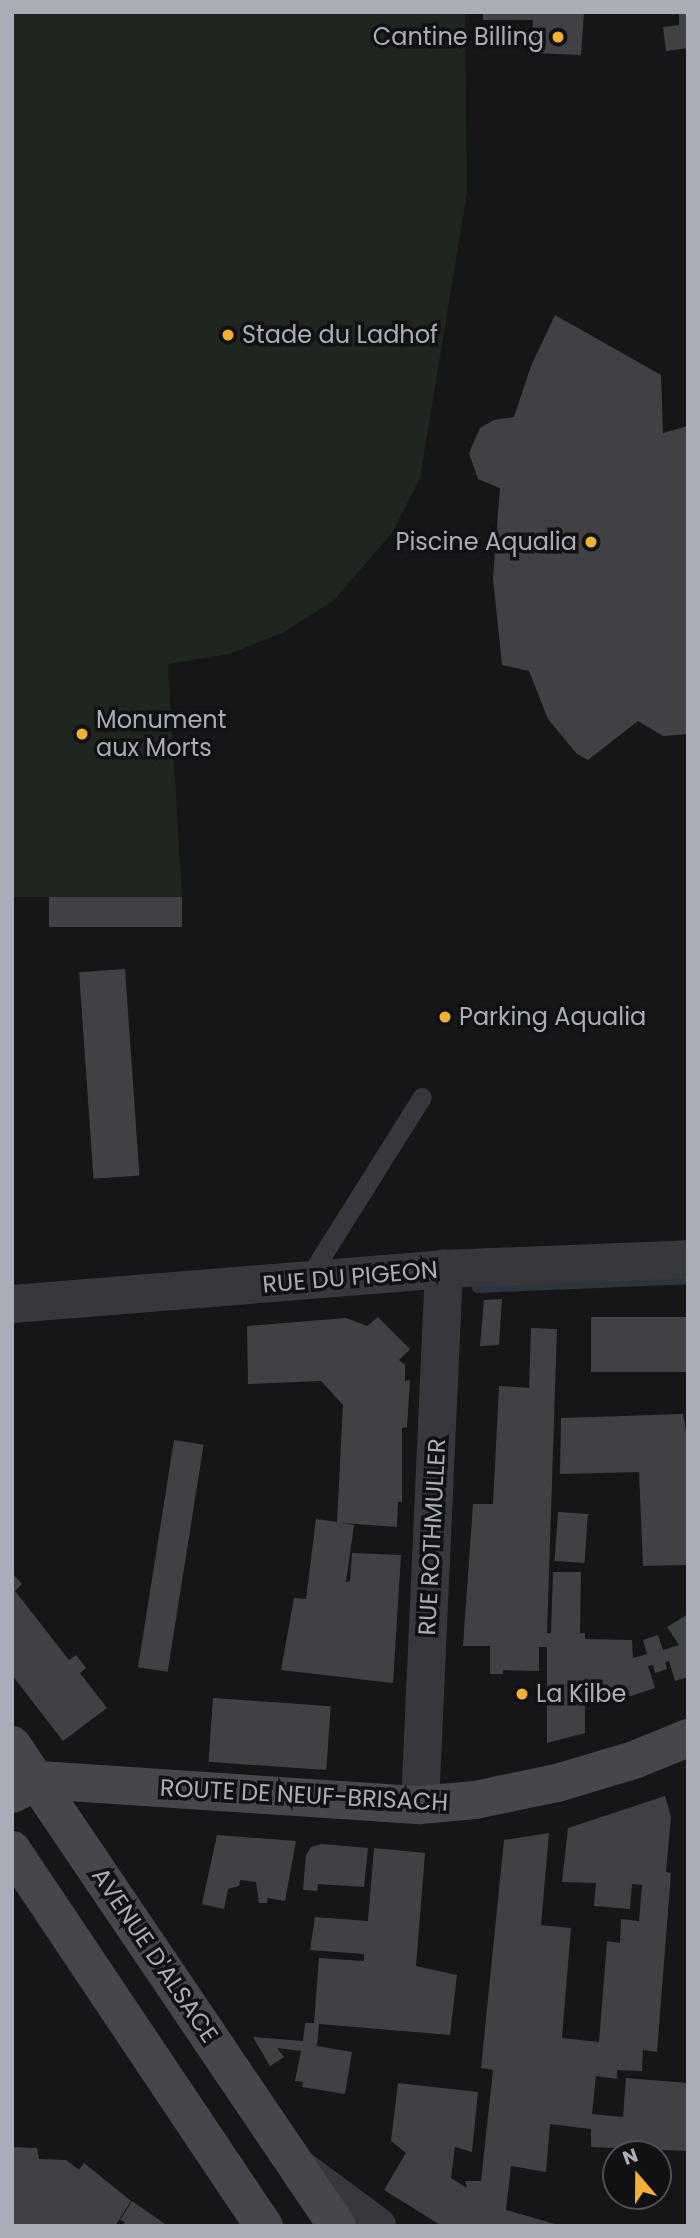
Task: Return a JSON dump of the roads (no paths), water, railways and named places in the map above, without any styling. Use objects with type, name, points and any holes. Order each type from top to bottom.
[{"type":"main road","name":"ROUTE DE NEUF-BRISACH","points":[[45,1790],[420,1805],[475,1800],[557,1783],[634,1760],[688,1738]]},
{"type":"main road","name":"AVENUE D'ALSACE","points":[[12,1745],[332,2217]]},
{"type":"main road","points":[[12,1822],[45,1790]]},
{"type":"main road","points":[[12,1850],[264,2226]]},
{"type":"street","name":"RUE DU PIGEON","points":[[12,1304],[444,1269],[688,1259]]},
{"type":"street","name":"RUE ROTHMULLER","points":[[420,1805],[444,1269]]},
{"type":"street","name":"AVENUE D'ALSACE","points":[[332,2217],[377,2226]]},
{"type":"lane","points":[[307,1280],[422,1097]]},
{"type":"waterway","points":[[477,1288],[688,1279]]},
{"type":"place","name":"Cantine Billing","points":[[558,37]]},
{"type":"place","name":"Stade du Ladhof","points":[[228,335]]},
{"type":"place","name":"Piscine Aqualia","points":[[591,542]]},
{"type":"place","name":"Monument aux Morts","points":[[82,734]]},
{"type":"place","name":"Parking Aqualia","points":[[445,1017]]},
{"type":"place","name":"La Kilbe","points":[[522,1694]]}]
